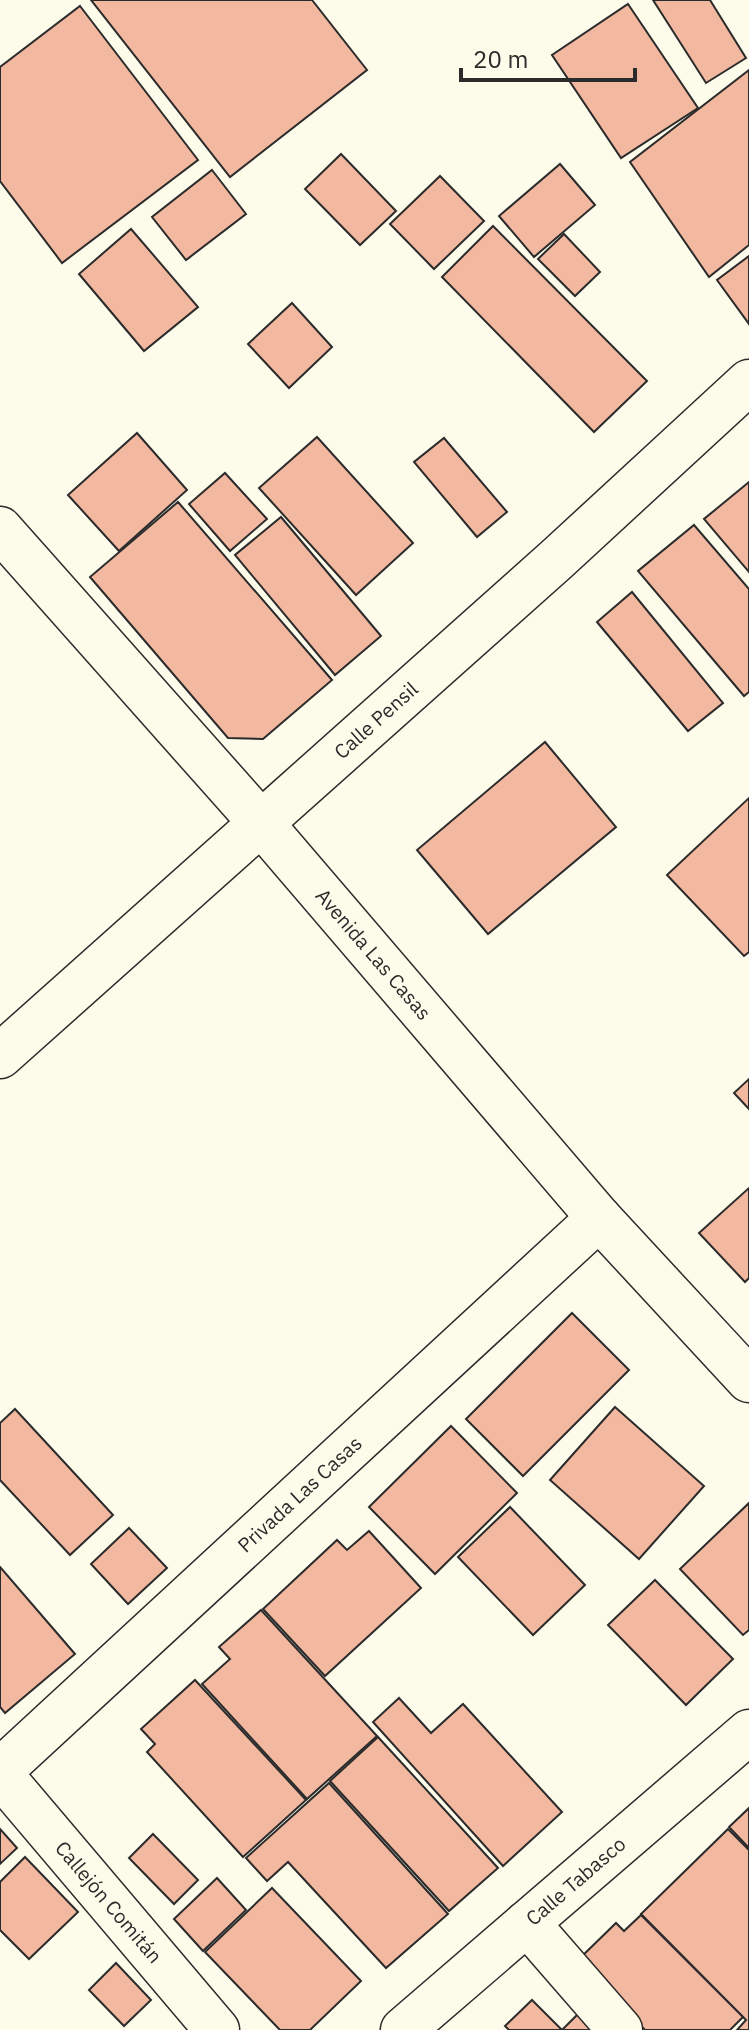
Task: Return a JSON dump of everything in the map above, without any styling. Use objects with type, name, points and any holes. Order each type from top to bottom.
[{"type":"street","name":"Calle Pensil","points":[[0,1056],[749,382]]},
{"type":"street","name":"Avenida Las Casas","points":[[0,529],[261,823],[599,1218],[749,1380]]},
{"type":"street","name":"Privada Las Casas","points":[[0,1772],[599,1218]]},
{"type":"street","name":"Calle Tabasco","points":[[403,2030],[749,1732]]},
{"type":"street","name":"Callejón Comitán","points":[[0,1772],[217,2030]]},
{"type":"street","points":[[527,1923],[620,2030]]},
{"type":"building","points":[[91,0],[312,0],[367,70],[230,177]]},
{"type":"building","points":[[653,0],[710,0],[746,58],[706,83]]},
{"type":"building","points":[[628,4],[698,108],[621,158],[552,55]]},
{"type":"building","points":[[80,6],[198,160],[62,263],[0,181],[0,67]]},
{"type":"building","points":[[749,70],[749,245],[709,277],[630,162]]},
{"type":"building","points":[[341,154],[396,211],[360,245],[305,189]]},
{"type":"building","points":[[560,164],[595,205],[534,257],[499,216]]},
{"type":"building","points":[[212,170],[246,214],[186,260],[152,217]]},
{"type":"building","points":[[440,176],[484,221],[434,269],[390,224]]},
{"type":"building","points":[[493,226],[647,381],[594,432],[442,277]]},
{"type":"building","points":[[131,229],[198,307],[144,351],[79,274]]},
{"type":"building","points":[[564,234],[600,272],[575,296],[538,259]]},
{"type":"building","points":[[749,256],[749,324],[717,280]]},
{"type":"building","points":[[292,303],[332,347],[289,388],[248,344]]},
{"type":"building","points":[[137,433],[187,490],[119,551],[68,495]]},
{"type":"building","points":[[317,437],[413,543],[356,595],[259,488]]},
{"type":"building","points":[[444,438],[507,512],[477,537],[414,462]]},
{"type":"building","points":[[225,473],[267,519],[230,551],[189,504]]},
{"type":"building","points":[[749,482],[749,572],[704,519]]},
{"type":"building","points":[[178,502],[332,680],[263,739],[228,738],[90,577]]},
{"type":"building","points":[[281,517],[381,636],[335,675],[235,555]]},
{"type":"building","points":[[694,525],[749,589],[749,692],[744,696],[638,571]]},
{"type":"building","points":[[632,592],[723,703],[688,731],[597,622]]},
{"type":"building","points":[[545,742],[616,827],[488,934],[417,850]]},
{"type":"building","points":[[749,798],[749,952],[744,956],[667,875]]},
{"type":"building","points":[[749,1079],[749,1109],[734,1093]]},
{"type":"building","points":[[749,1188],[749,1278],[745,1282],[699,1233]]},
{"type":"building","points":[[572,1313],[629,1370],[523,1476],[466,1419]]},
{"type":"building","points":[[615,1407],[704,1486],[639,1559],[550,1480]]},
{"type":"building","points":[[15,1409],[113,1515],[70,1555],[0,1480],[0,1423]]},
{"type":"building","points":[[451,1426],[517,1493],[435,1574],[369,1507]]},
{"type":"building","points":[[749,1503],[749,1630],[743,1635],[680,1569]]},
{"type":"building","points":[[510,1507],[585,1585],[533,1635],[458,1557]]},
{"type":"building","points":[[129,1528],[167,1568],[128,1604],[91,1564]]},
{"type":"building","points":[[369,1531],[421,1588],[325,1676],[263,1609],[337,1540],[347,1550]]},
{"type":"building","points":[[0,1567],[75,1654],[5,1713],[0,1707]]},
{"type":"building","points":[[655,1580],[733,1659],[686,1705],[608,1625]]},
{"type":"building","points":[[261,1610],[377,1736],[307,1799],[202,1684],[230,1659],[219,1647]]},
{"type":"building","points":[[195,1680],[306,1800],[243,1857],[147,1752],[155,1744],[141,1729]]},
{"type":"building","points":[[399,1698],[431,1733],[463,1704],[562,1812],[503,1866],[373,1722]]},
{"type":"building","points":[[378,1737],[498,1868],[449,1911],[330,1781]]},
{"type":"building","points":[[329,1783],[448,1914],[386,1968],[288,1862],[267,1881],[246,1858]]},
{"type":"building","points":[[749,1808],[749,1848],[729,1827]]},
{"type":"building","points":[[0,1829],[17,1848],[0,1864]]},
{"type":"building","points":[[728,1829],[749,1850],[749,2030],[737,2030],[746,2020],[641,1914]]},
{"type":"building","points":[[153,1834],[198,1880],[174,1904],[129,1858]]},
{"type":"building","points":[[25,1857],[78,1912],[29,1959],[0,1930],[0,1882]]},
{"type":"building","points":[[217,1878],[246,1910],[203,1951],[174,1919]]},
{"type":"building","points":[[272,1888],[361,1981],[310,2030],[280,2030],[205,1952]]},
{"type":"building","points":[[641,1915],[743,2017],[730,2030],[645,2030],[577,1961],[616,1923],[624,1931]]},
{"type":"building","points":[[116,1963],[151,2000],[124,2026],[89,1990]]},
{"type":"building","points":[[532,2000],[562,2030],[509,2030],[505,2026]]},
{"type":"building","points":[[582,2010],[602,2030],[562,2030]]}]
